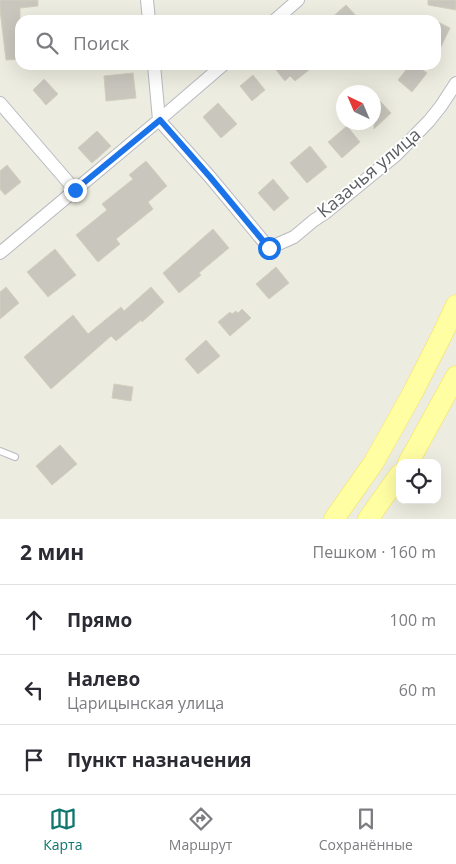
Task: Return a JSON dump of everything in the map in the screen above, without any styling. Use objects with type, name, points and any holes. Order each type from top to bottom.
[{"type":"main road","points":[[334,519],[374,462],[412,394],[456,305]]},
{"type":"main road","points":[[410,459],[456,376]]},
{"type":"main road","points":[[368,519],[396,480]]},
{"type":"street","points":[[147,0],[148,15]]},
{"type":"street","points":[[281,15],[298,0]]},
{"type":"street","points":[[155,70],[160,120]]},
{"type":"street","points":[[0,253],[217,70]]},
{"type":"street","name":"Казачья улица","points":[[160,120],[269,248],[294,237],[312,220],[325,213],[396,155],[429,121],[456,84]]},
{"type":"street","points":[[0,103],[75,190]]},
{"type":"lane","points":[[0,451],[15,457]]},
{"type":"building","points":[[0,0],[38,0],[38,6],[20,8],[20,15],[15,15],[15,59],[6,60]]},
{"type":"building","points":[[428,0],[456,0],[456,10],[428,5]]},
{"type":"building","points":[[346,5],[355,15],[335,15]]},
{"type":"building","points":[[441,24],[450,28],[441,47]]},
{"type":"building","points":[[276,70],[309,70],[295,81],[290,76],[285,81]]},
{"type":"building","points":[[406,70],[423,70],[427,73],[412,92],[398,80]]},
{"type":"building","points":[[133,73],[136,98],[106,101],[104,76]]},
{"type":"building","points":[[253,75],[265,90],[252,101],[240,86]]},
{"type":"building","points":[[44,79],[58,94],[46,105],[33,90]]},
{"type":"building","points":[[381,102],[391,113],[381,122]]},
{"type":"building","points":[[218,103],[237,124],[221,138],[203,117]]},
{"type":"building","points":[[342,130],[350,130],[360,142],[342,158],[328,142]]},
{"type":"building","points":[[97,131],[111,146],[92,163],[78,148]]},
{"type":"building","points":[[310,146],[327,167],[307,183],[290,163]]},
{"type":"building","points":[[146,161],[167,186],[148,202],[153,209],[116,239],[120,244],[98,262],[76,235],[107,210],[102,204],[133,179],[129,175]]},
{"type":"building","points":[[7,165],[21,182],[5,195],[0,189],[0,171]]},
{"type":"building","points":[[273,179],[289,198],[274,211],[258,193]]},
{"type":"building","points":[[213,229],[229,248],[179,293],[163,273]]},
{"type":"building","points":[[55,249],[76,275],[48,297],[27,272]]},
{"type":"building","points":[[276,267],[289,283],[269,299],[256,284]]},
{"type":"building","points":[[6,287],[19,303],[0,319],[0,292]]},
{"type":"building","points":[[151,287],[164,302],[142,322],[141,320],[116,341],[111,336],[51,389],[24,357],[73,315],[88,334],[121,307],[124,311]]},
{"type":"building","points":[[242,309],[251,318],[230,336],[218,322],[230,312],[232,314],[236,311],[238,313]]},
{"type":"building","points":[[206,340],[220,356],[198,374],[185,359]]},
{"type":"building","points":[[114,384],[133,387],[131,401],[112,398]]},
{"type":"building","points":[[60,445],[77,464],[52,485],[36,466]]},
{"type":"route","points":[[75,190],[160,120],[269,248]]}]
